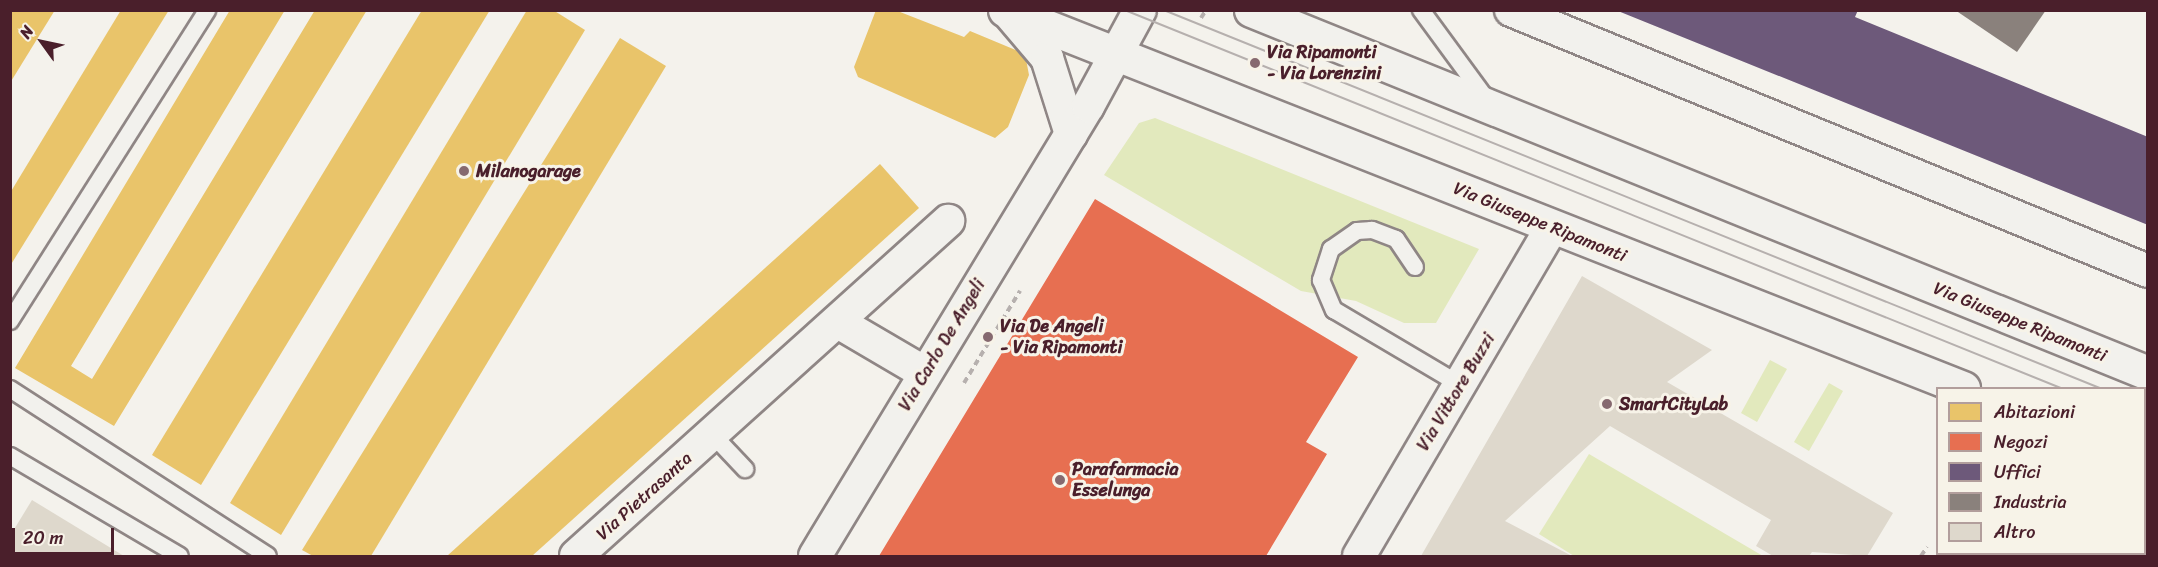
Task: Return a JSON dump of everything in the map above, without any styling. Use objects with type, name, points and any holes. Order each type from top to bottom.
[{"type":"street","points":[[1118,53],[1140,10]]},
{"type":"street","name":"Via Giuseppe Ripamonti","points":[[1251,10],[2148,373]]},
{"type":"street","points":[[1511,10],[2148,270]]},
{"type":"street","points":[[1006,11],[1047,58],[1071,134]]},
{"type":"street","name":"Via Giuseppe Ripamonti","points":[[1006,11],[1118,53],[1960,387]]},
{"type":"street","name":"Via Carlo De Angeli","points":[[815,556],[1118,53]]},
{"type":"street","name":"Via Pietrasanta","points":[[576,556],[713,435],[948,220]]},
{"type":"street","name":"Via Vittore Buzzi","points":[[1359,556],[1461,386],[1552,227]]},
{"type":"street","points":[[838,322],[925,373]]},
{"type":"lane","points":[[10,321],[207,10]]},
{"type":"lane","points":[[1421,10],[1492,108]]},
{"type":"lane","points":[[1415,267],[1396,239],[1372,230],[1357,231],[1330,249],[1321,280],[1334,310],[1461,386]]},
{"type":"lane","points":[[10,389],[268,556]]},
{"type":"lane","points":[[713,435],[745,470]]},
{"type":"lane","points":[[10,456],[180,556]]},
{"type":"path","points":[[1201,18],[1206,10]]},
{"type":"path","points":[[964,383],[1020,291]]},
{"type":"path","points":[[1921,556],[1927,547]]},
{"type":"green space","points":[[1155,118],[1479,249],[1436,323],[1404,323],[1356,301],[1301,291],[1104,175],[1139,123]]},
{"type":"green space","points":[[1770,360],[1787,369],[1757,422],[1741,413]]},
{"type":"green space","points":[[1829,383],[1843,391],[1809,451],[1794,442]]},
{"type":"green space","points":[[1589,454],[1763,556],[1574,556],[1539,534]]},
{"type":"building: Abitazioni","points":[[13,10],[55,10],[10,83],[10,15]]},
{"type":"building: Abitazioni","points":[[121,10],[169,10],[10,266],[10,193]]},
{"type":"building: Abitazioni","points":[[230,10],[285,10],[71,366],[92,379],[315,10],[367,10],[114,426],[15,368]]},
{"type":"building: Abitazioni","points":[[422,10],[490,10],[201,485],[152,455]]},
{"type":"building: Abitazioni","points":[[527,10],[553,10],[585,30],[281,535],[230,503]]},
{"type":"building: Abitazioni","points":[[876,10],[895,10],[964,37],[970,31],[1025,54],[1029,75],[1008,127],[995,138],[858,77],[854,67]]},
{"type":"building: Abitazioni","points":[[620,38],[666,66],[371,556],[313,556],[302,550]]},
{"type":"building: Abitazioni","points":[[880,164],[919,208],[532,556],[447,556]]},
{"type":"building: Negozi","points":[[1095,199],[1358,357],[1306,442],[1327,454],[1266,556],[879,556]]},
{"type":"building: Negozi","points":[[2146,534],[2148,556],[2098,556],[2146,555]]},
{"type":"building: Uffici","points":[[1858,10],[1855,17],[2148,137],[2148,225],[1618,11]]},
{"type":"building: Industria","points":[[1955,10],[2046,10],[2017,52]]},
{"type":"building: Altro","name":"SmartCityLab","points":[[1582,276],[1712,350],[1667,382],[1893,513],[1867,556],[1812,552],[1809,556],[1773,556],[1756,546],[1771,520],[1610,426],[1505,521],[1572,556],[1421,556]]},
{"type":"building: Altro","points":[[32,500],[124,556],[10,556],[10,536]]},
{"type":"tram line","points":[[1125,10],[2059,387]]},
{"type":"tram line","points":[[1164,10],[2098,387]]},
{"type":"place","name":"Via Ripamonti - Via Lorenzini","points":[[1255,63]]},
{"type":"place","name":"Milanogarage","points":[[464,171]]},
{"type":"place","name":"Via De Angeli - Via Ripamonti","points":[[988,337]]},
{"type":"place","name":"SmartCityLab","points":[[1607,404]]},
{"type":"place","name":"Parafarmacia Esselunga","points":[[1060,480]]}]
